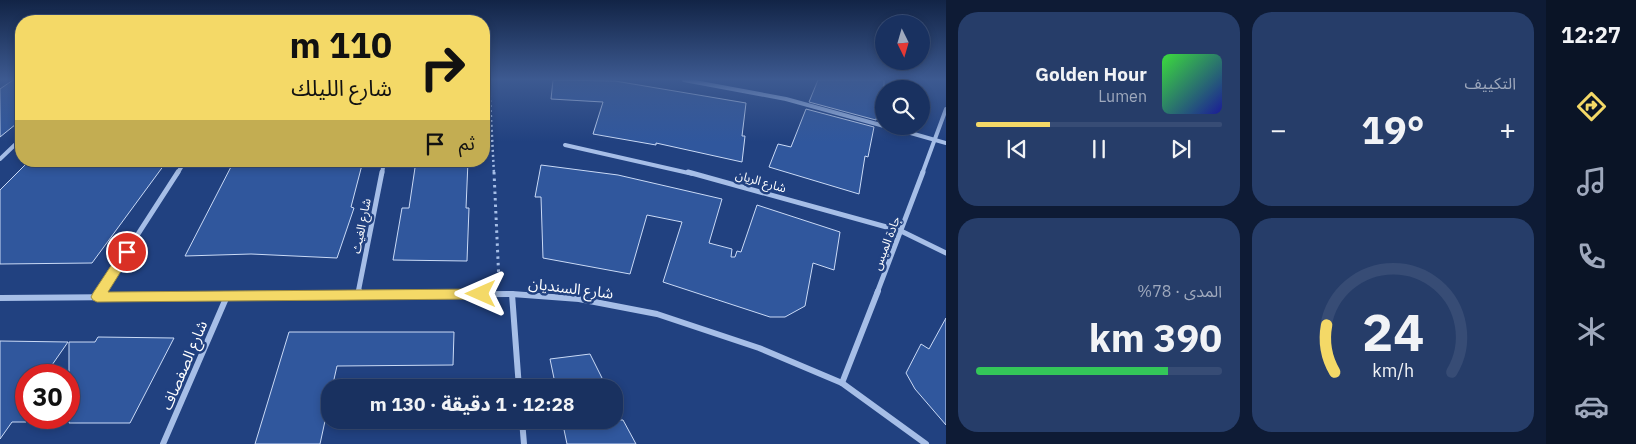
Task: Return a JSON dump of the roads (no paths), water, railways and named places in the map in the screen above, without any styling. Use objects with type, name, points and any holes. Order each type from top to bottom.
[{"type":"street","points":[[792,101],[875,123]]},
{"type":"street","name":"جادة الميس","points":[[842,383],[936,140],[946,109]]},
{"type":"street","points":[[918,135],[946,143]]},
{"type":"street","points":[[0,159],[15,145]]},
{"type":"street","name":"شارع الريان","points":[[565,145],[695,174],[901,231],[946,253]]},
{"type":"street","points":[[97,297],[181,167]]},
{"type":"street","name":"شارع الغيث","points":[[358,295],[383,167]]},
{"type":"street","points":[[512,294],[518,379]]},
{"type":"street","name":"شارع السنديان","points":[[0,298],[512,294],[580,299],[657,314],[759,348],[842,383],[926,444]]},
{"type":"street","name":"شارع الصفصاف","points":[[163,444],[227,296]]},
{"type":"street","points":[[523,429],[524,444]]}]
